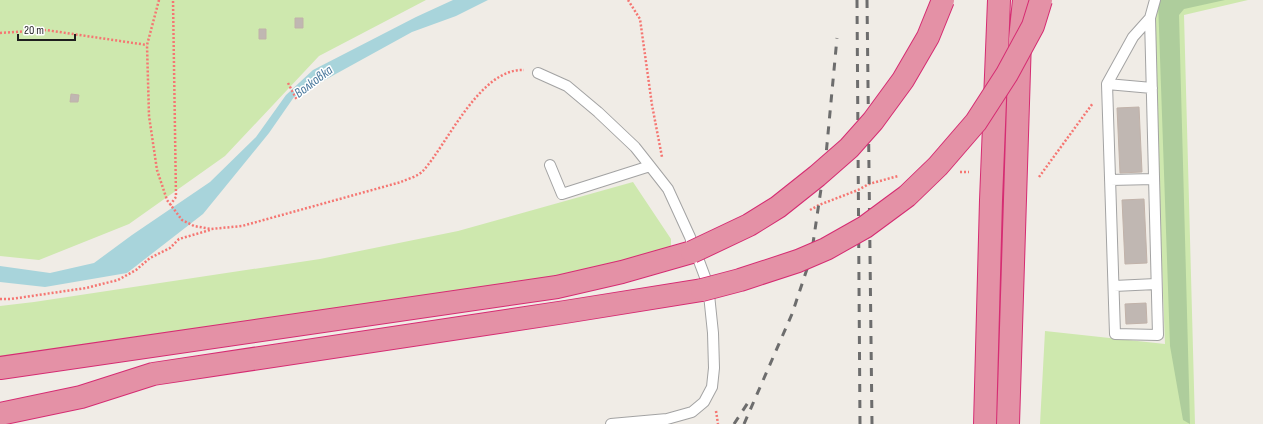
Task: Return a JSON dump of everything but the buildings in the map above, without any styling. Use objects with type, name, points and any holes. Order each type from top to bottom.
[{"type":"highway","points":[[0,368],[557,286],[622,272],[692,252],[742,229],[778,207],[849,148],[873,121],[903,80],[928,37],[943,0]]},
{"type":"highway","points":[[985,424],[991,200],[999,0]]},
{"type":"highway","points":[[1008,424],[1020,39],[1024,0]]},
{"type":"highway","points":[[0,414],[81,397],[152,374],[566,312],[702,290],[740,280],[798,261],[826,249],[864,226],[908,196],[938,166],[976,122],[1007,74],[1033,26],[1041,0]]},
{"type":"lane","points":[[1150,18],[1133,37],[1107,84],[1115,334],[1158,335],[1150,18],[1156,0]]},
{"type":"lane","points":[[538,73],[567,86],[598,112],[635,147],[668,189],[690,237],[708,285],[713,333],[714,368],[712,387],[704,402],[692,412],[667,419],[610,424]]},
{"type":"lane","points":[[1107,84],[1152,88]]},
{"type":"lane","points":[[550,165],[562,194],[650,166]]},
{"type":"lane","points":[[1110,180],[1154,179]]},
{"type":"lane","points":[[1114,286],[1156,284]]},
{"type":"path","points":[[159,0],[146,45],[149,116],[157,170],[167,200],[182,220],[194,226],[211,229]]},
{"type":"path","points":[[170,204],[176,197],[173,0]]},
{"type":"path","points":[[628,0],[640,19],[652,105],[662,158]]},
{"type":"path","points":[[0,33],[46,30],[146,45]]},
{"type":"path","points":[[0,299],[11,299],[86,288],[118,280],[136,270],[150,258],[170,248],[179,239],[211,229],[242,226],[401,182],[422,172],[467,107],[490,83],[505,74],[522,70],[538,73]]},
{"type":"path","points":[[288,83],[298,100]]},
{"type":"path","points":[[1039,177],[1107,84]]},
{"type":"path","points":[[955,172],[969,172]]},
{"type":"path","points":[[805,213],[819,205],[858,190],[869,184],[904,174]]},
{"type":"green space","points":[[0,0],[426,0],[319,56],[225,156],[129,224],[39,260],[0,256]]},
{"type":"green space","points":[[1154,0],[1248,0],[1184,15],[1195,424],[1040,424],[1045,331],[1165,344],[1153,39]]},
{"type":"green space","points":[[1158,0],[1225,0],[1184,9],[1179,15],[1190,424],[1183,420],[1170,346]]},
{"type":"green space","points":[[633,182],[671,239],[671,249],[540,279],[0,359],[0,306],[320,259],[458,231]]},
{"type":"water","name":"Волковка","points":[[453,0],[488,0],[456,16],[412,32],[294,97],[269,133],[203,214],[127,273],[45,287],[0,282],[0,266],[50,273],[94,263],[132,235],[210,182],[256,137],[286,95],[313,70],[416,17]]},
{"type":"railway","points":[[857,0],[860,424]]},
{"type":"railway","points":[[867,0],[872,424]]},
{"type":"railway","points":[[744,424],[792,314],[811,257],[826,155],[837,38]]},
{"type":"railway","points":[[734,424],[751,398]]}]
